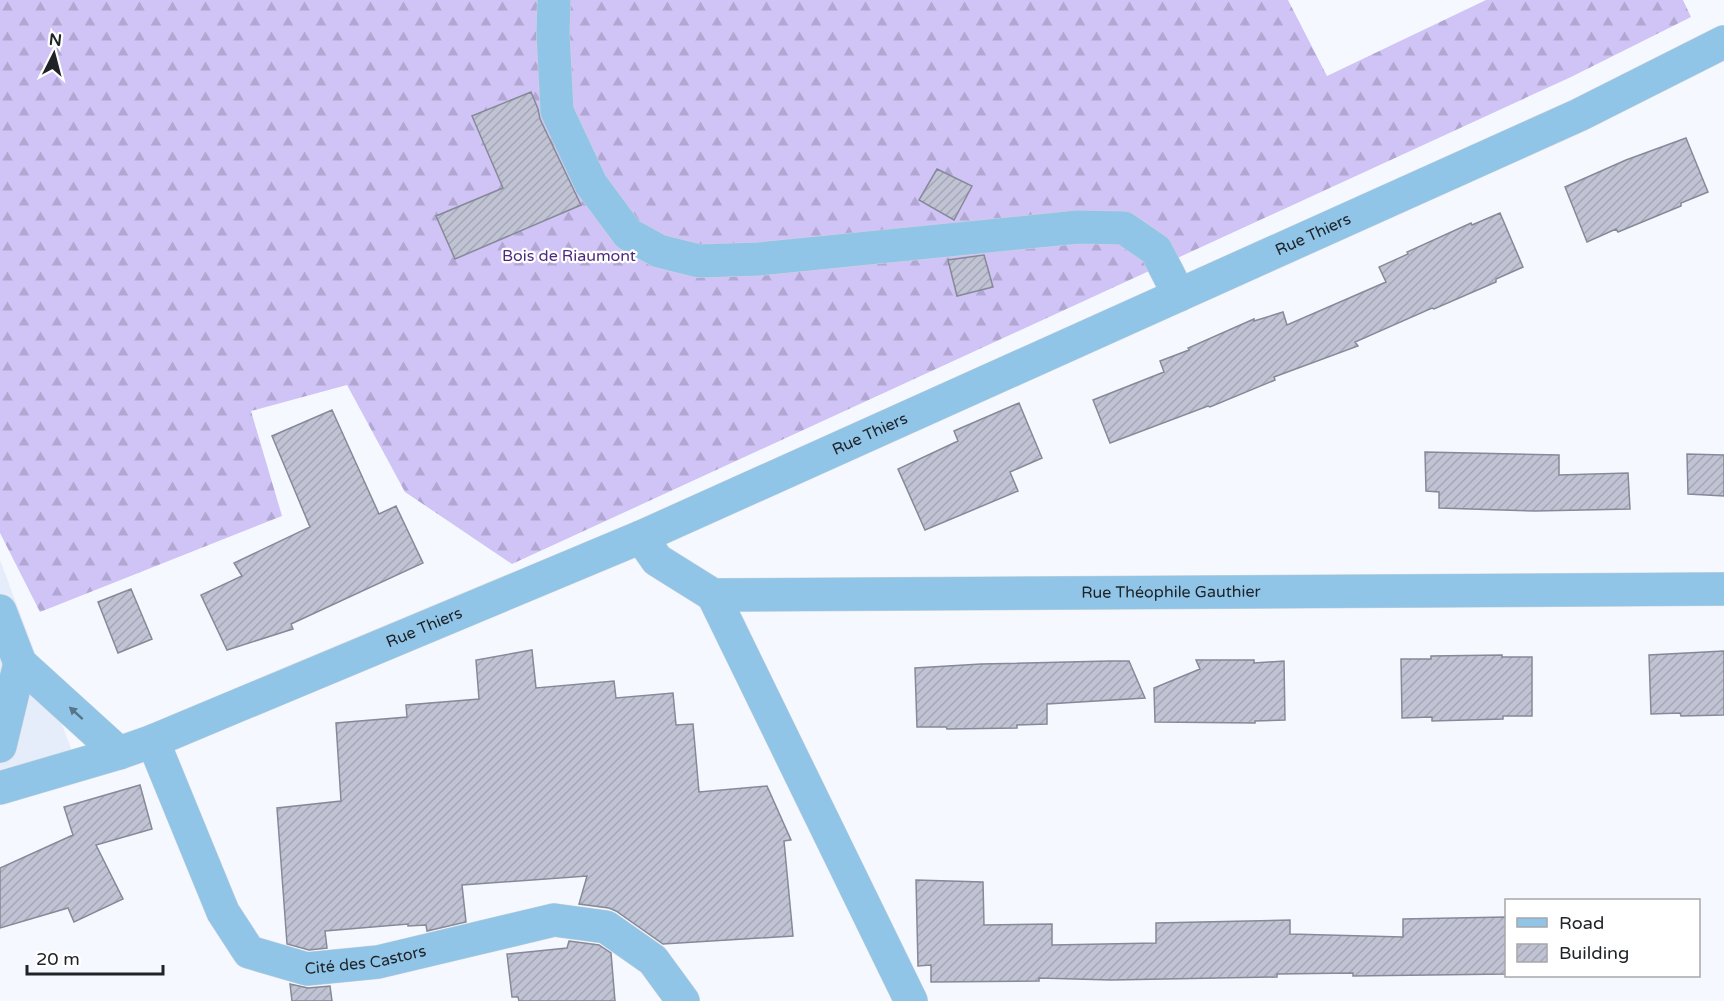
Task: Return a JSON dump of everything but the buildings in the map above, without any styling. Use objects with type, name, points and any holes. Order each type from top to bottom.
[{"type":"street","points":[[554,0],[553,33],[557,111],[591,184],[628,234],[659,251],[699,261],[759,259],[1078,227],[1124,228],[1156,250],[1179,295]]},
{"type":"street","name":"Rue Thiers","points":[[0,788],[153,741],[641,537],[1579,115],[1724,42]]},
{"type":"street","points":[[641,537],[657,561],[713,595],[911,1001]]},
{"type":"street","name":"Rue Théophile Gauthier","points":[[713,595],[1724,589]]},
{"type":"street","points":[[0,611],[20,663],[119,753]]},
{"type":"street","points":[[0,746],[20,663]]},
{"type":"street","name":"Cité des Castors","points":[[153,741],[223,912],[249,952],[307,969],[378,962],[554,920],[606,927],[653,960],[683,1001]]},
{"type":"shaded area","points":[[0,560],[75,759],[0,782]]},
{"type":"green space","name":"Bois de Riaumont","points":[[0,0],[1288,0],[1327,76],[1486,0],[1683,0],[1691,17],[1571,77],[512,564],[405,492],[347,385],[251,411],[282,516],[40,612],[0,533]]}]
